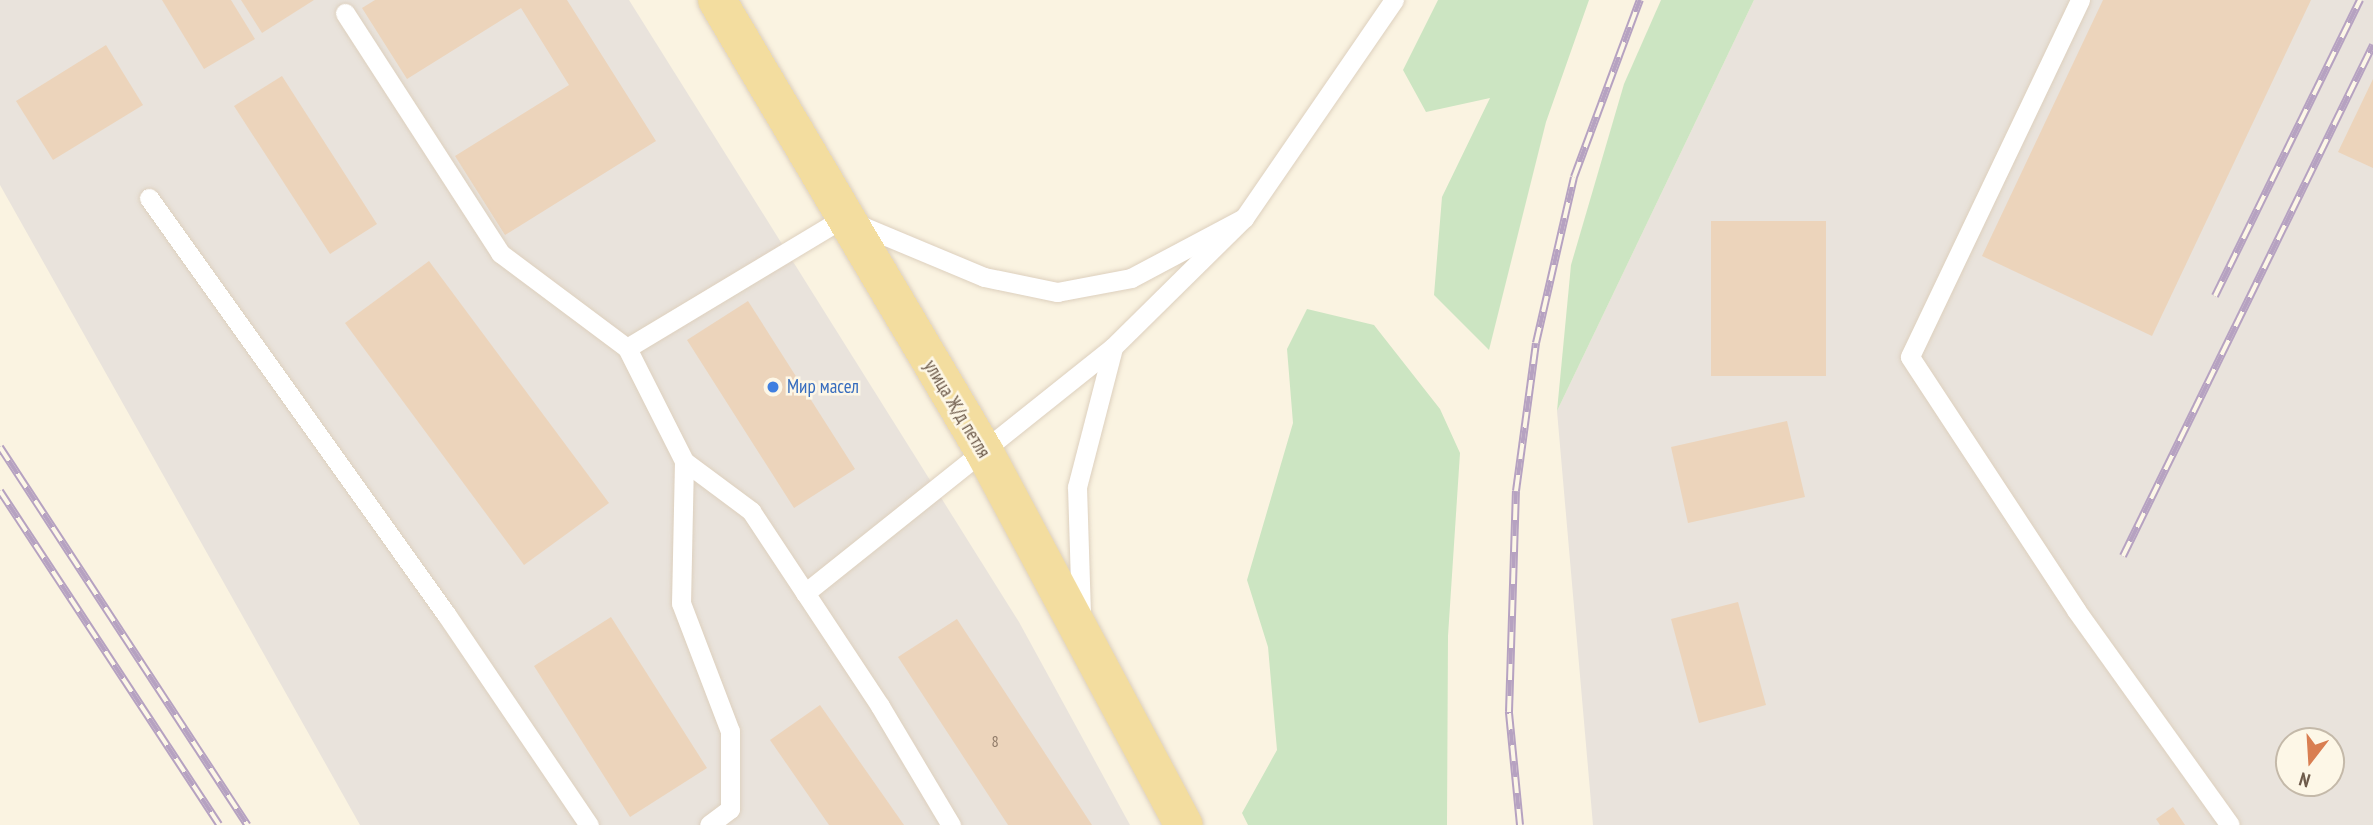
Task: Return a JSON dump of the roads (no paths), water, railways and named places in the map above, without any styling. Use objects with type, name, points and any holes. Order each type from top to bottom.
[{"type":"main road","name":"улица Ж/д петля","points":[[717,0],[843,218],[985,453],[1184,825]]},
{"type":"lane","points":[[805,593],[985,453],[1113,347],[1244,218],[1394,0]]},
{"type":"lane","points":[[2080,0],[1910,357],[2076,610],[2230,825]]},
{"type":"lane","points":[[345,13],[499,253],[627,348],[684,461],[751,511],[951,825]]},
{"type":"lane","points":[[149,198],[446,614],[589,825]]},
{"type":"lane","points":[[627,348],[843,218],[984,277],[1057,292],[1131,278],[1244,218]]},
{"type":"lane","points":[[1081,629],[1077,487],[1113,347]]},
{"type":"lane","points":[[684,461],[681,603],[730,730],[730,809],[709,825]]},
{"type":"railway","points":[[1520,825],[1509,712],[1516,491],[1536,343],[1574,177],[1640,0]]},
{"type":"railway","points":[[2215,296],[2360,0]]},
{"type":"railway","points":[[2123,556],[2373,45]]},
{"type":"railway","points":[[0,447],[247,825]]},
{"type":"railway","points":[[0,491],[219,825]]},
{"type":"place","name":"Мир масел","points":[[773,387]]}]
